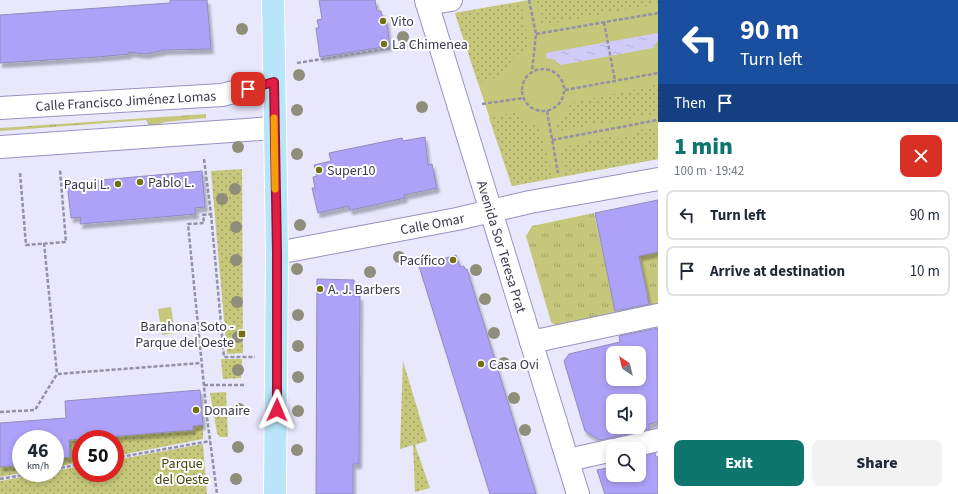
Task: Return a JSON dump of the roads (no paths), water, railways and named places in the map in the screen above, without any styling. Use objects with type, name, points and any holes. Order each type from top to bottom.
[{"type":"main road","points":[[272,0],[277,253],[275,494]]},
{"type":"street","points":[[426,2],[451,0]]},
{"type":"street","name":"Avenida Sor Teresa Prat","points":[[426,2],[578,494]]},
{"type":"street","name":"Calle Francisco Jiménez Lomas","points":[[0,108],[222,95],[273,75]]},
{"type":"street","points":[[0,146],[274,128]]},
{"type":"street","name":"Calle Omar","points":[[277,253],[491,212],[530,202],[658,179]]},
{"type":"street","points":[[531,342],[658,315]]},
{"type":"street","points":[[646,443],[658,440]]},
{"type":"street","points":[[568,460],[606,452]]},
{"type":"water","points":[[658,33],[658,40],[653,48],[561,65],[554,60],[547,58],[546,53]]},
{"type":"place","name":"Vito","points":[[383,21]]},
{"type":"place","name":"La Chimenea","points":[[384,44]]},
{"type":"place","name":"Super10","points":[[319,170]]},
{"type":"place","name":"Pablo L.","points":[[140,182]]},
{"type":"place","name":"Paqui L.","points":[[118,184]]},
{"type":"place","name":"Pacífico","points":[[453,260]]},
{"type":"place","name":"A. J. Barbers","points":[[320,289]]},
{"type":"place","name":"Barahona Soto - Parque del Oeste","points":[[242,334]]},
{"type":"place","name":"Casa Ovi","points":[[481,364]]},
{"type":"place","name":"Donaire","points":[[196,410]]},
{"type":"park label","name":"Parque del Oeste","points":[[182,472]]}]
